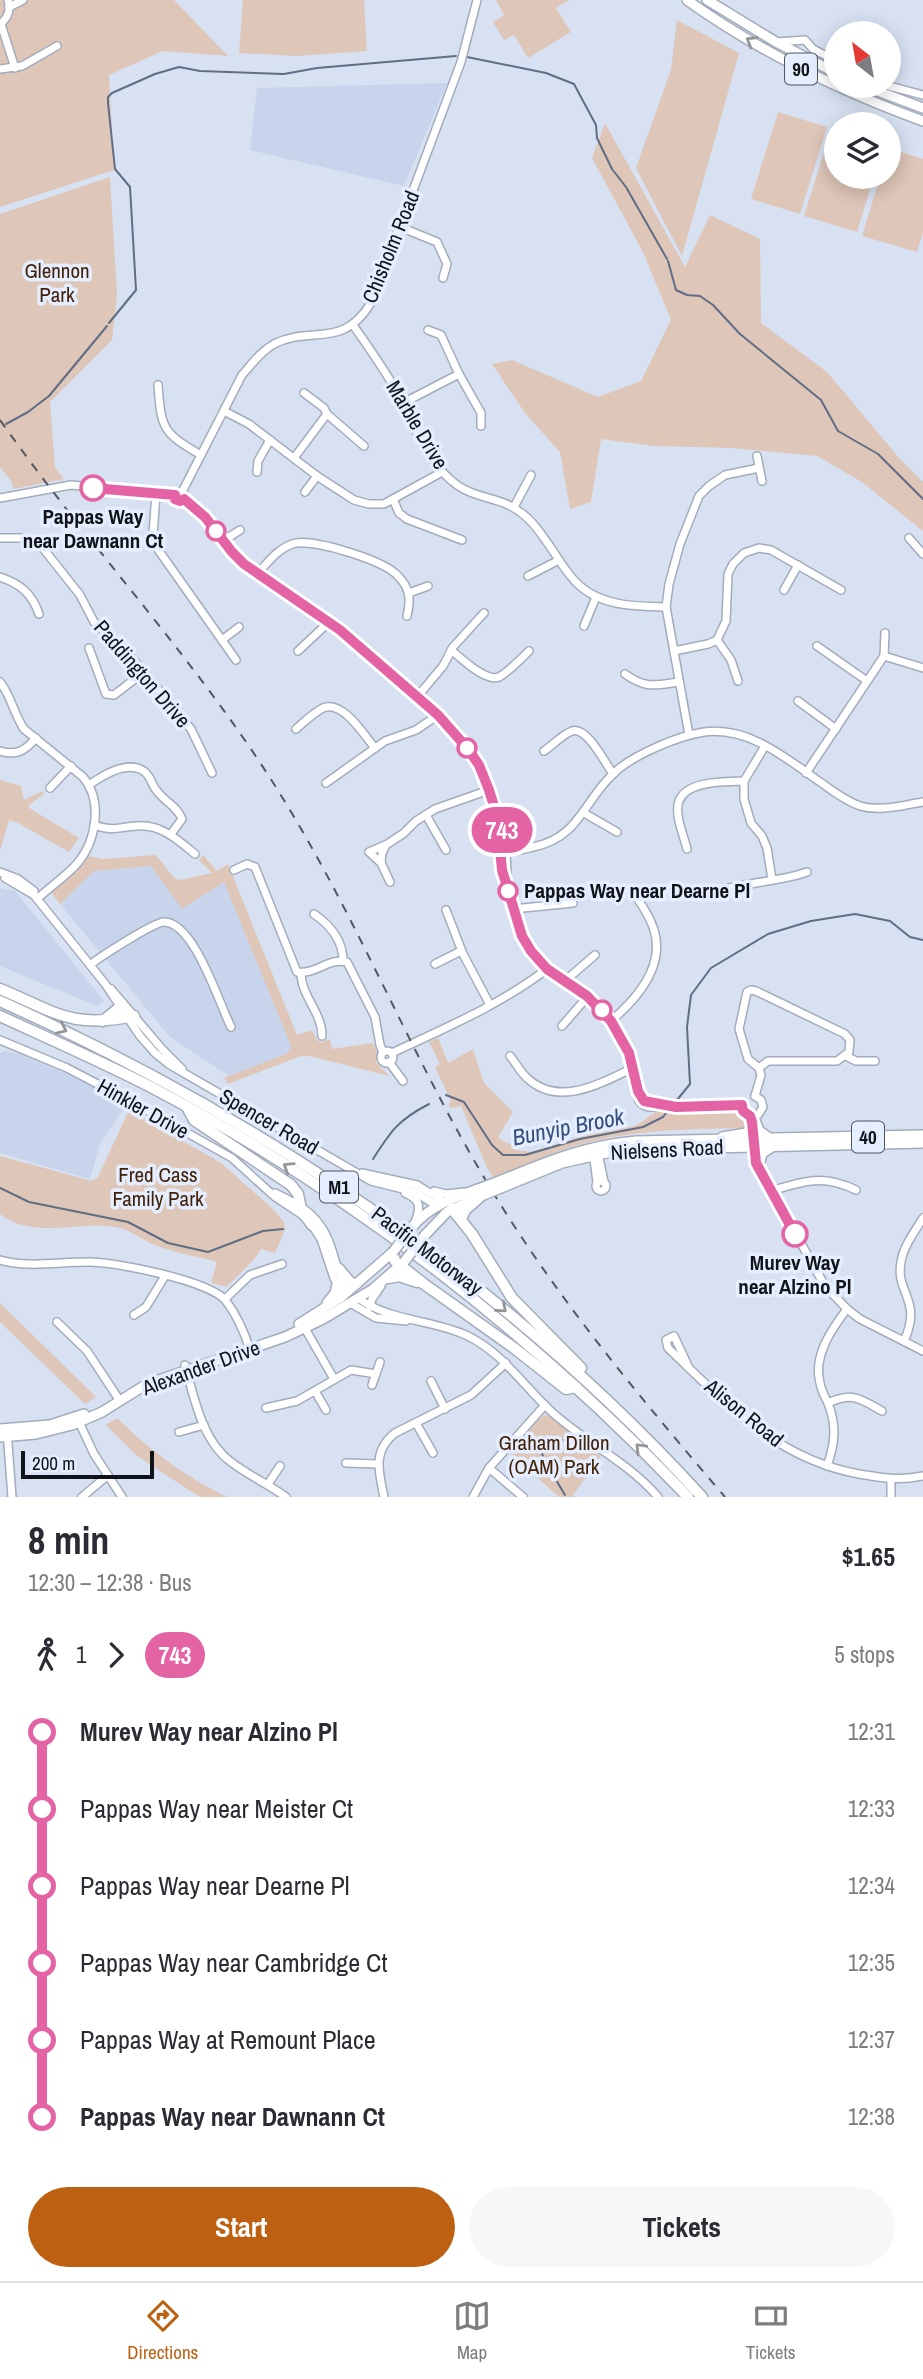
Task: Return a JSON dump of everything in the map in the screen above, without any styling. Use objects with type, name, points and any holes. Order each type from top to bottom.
[{"type":"highway","points":[[0,989],[65,1017],[86,1022],[131,1017]]},
{"type":"highway","name":"Pacific Motorway","points":[[0,1001],[70,1033],[222,1114],[367,1206],[487,1296],[577,1373],[639,1431],[702,1497]]},
{"type":"highway","points":[[103,1021],[120,1007]]},
{"type":"highway","name":"Pacific Motorway","points":[[0,1016],[104,1064],[186,1107],[291,1169],[395,1240],[481,1306],[576,1387],[688,1497]]},
{"type":"highway","points":[[186,1107],[194,1120],[291,1185],[298,1194],[301,1209],[312,1225]]},
{"type":"highway","points":[[461,1219],[479,1191]]},
{"type":"highway","points":[[444,1206],[461,1219],[512,1298],[636,1422],[639,1431]]},
{"type":"highway","points":[[393,1252],[393,1259],[403,1264],[424,1284],[514,1348],[565,1389],[576,1387]]},
{"type":"highway","points":[[386,1280],[401,1276],[424,1284]]},
{"type":"main road","name":"90","points":[[687,0],[801,69],[923,121]]},
{"type":"main road","name":"90","points":[[707,0],[776,43],[824,67]]},
{"type":"main road","points":[[896,98],[923,108]]},
{"type":"main road","name":"Nielsens Road","points":[[776,1143],[923,1135]]},
{"type":"main road","name":"Nielsens Road","points":[[479,1191],[636,1141],[923,1143]]},
{"type":"main road","name":"Nielsens Road","points":[[595,1152],[736,1147],[754,1142]]},
{"type":"main road","name":"40","points":[[350,1297],[358,1284],[393,1252],[423,1216],[479,1191]]},
{"type":"main road","name":"40","points":[[350,1297],[386,1280],[403,1264],[444,1206]]},
{"type":"main road","points":[[305,1324],[330,1300],[336,1292],[337,1284]]},
{"type":"main road","name":"Alexander Drive","points":[[4,1433],[55,1430],[79,1422],[149,1378],[249,1347],[305,1324],[350,1297]]},
{"type":"main road","name":"Alexander Drive","points":[[4,1433],[68,1420],[118,1398]]},
{"type":"street","points":[[15,68],[1,24],[6,19],[9,3],[23,0]]},
{"type":"street","name":"Chisholm Road","points":[[180,496],[242,375],[255,359],[271,346],[289,339],[340,332],[353,325],[371,303],[461,62],[477,0]]},
{"type":"street","points":[[776,43],[805,40],[813,49],[824,55]]},
{"type":"street","points":[[0,69],[15,68],[57,46]]},
{"type":"street","points":[[901,89],[923,95]]},
{"type":"street","points":[[400,227],[437,242],[447,264],[443,278]]},
{"type":"street","name":"Marble Drive","points":[[353,325],[393,384],[442,472],[457,486],[514,508],[535,526],[580,586],[596,597],[622,605],[666,607]]},
{"type":"street","points":[[428,330],[441,335],[481,414],[481,426]]},
{"type":"street","points":[[403,403],[459,374]]},
{"type":"street","points":[[158,385],[164,428],[174,439],[201,455]]},
{"type":"street","points":[[304,393],[365,446]]},
{"type":"street","points":[[224,411],[249,424],[317,476],[354,500],[384,504],[442,472]]},
{"type":"street","points":[[294,458],[327,414]]},
{"type":"street","points":[[257,472],[258,461],[270,440]]},
{"type":"street","points":[[757,456],[762,481]]},
{"type":"street","points":[[689,735],[666,607],[669,584],[680,544],[699,496],[725,475],[759,468]]},
{"type":"street","points":[[514,508],[531,475]]},
{"type":"street","points":[[305,492],[317,476]]},
{"type":"street","points":[[0,498],[71,485],[180,496],[205,517],[232,552],[329,622],[454,731],[479,765],[489,790],[505,849],[502,870],[522,936],[547,969],[587,996],[611,1021],[629,1053],[634,1068],[637,1098],[642,1105],[651,1108],[742,1105]]},
{"type":"street","points":[[156,494],[153,535],[157,548],[236,660]]},
{"type":"street","points":[[393,499],[399,513],[407,519],[462,540]]},
{"type":"street","points":[[223,541],[240,530]]},
{"type":"street","name":"Paddington Drive","points":[[0,538],[20,538],[33,541],[42,547],[80,596],[94,622],[122,646],[191,729],[212,773]]},
{"type":"street","points":[[909,538],[923,554]]},
{"type":"street","points":[[258,573],[278,551],[294,544],[313,542],[332,547],[386,567],[397,574],[409,593],[407,616]]},
{"type":"street","points":[[717,640],[726,621],[728,574],[744,553],[759,548],[771,550],[841,590]]},
{"type":"street","points":[[528,576],[559,560]]},
{"type":"street","points":[[784,590],[798,565]]},
{"type":"street","points":[[0,577],[30,594],[39,614]]},
{"type":"street","points":[[409,593],[428,586]]},
{"type":"street","points":[[584,625],[596,597]]},
{"type":"street","points":[[417,697],[443,666],[451,650],[484,613]]},
{"type":"street","points":[[298,651],[329,622]]},
{"type":"street","points":[[222,640],[239,627]]},
{"type":"street","points":[[806,773],[884,656],[885,633]]},
{"type":"street","points":[[674,651],[717,640]]},
{"type":"street","points":[[717,640],[731,660],[738,681]]},
{"type":"street","points":[[817,646],[867,681]]},
{"type":"street","points":[[89,648],[106,694],[114,695],[144,672]]},
{"type":"street","points":[[451,650],[481,674],[490,677],[499,677],[529,651]]},
{"type":"street","points":[[884,656],[923,668]]},
{"type":"street","points":[[625,674],[638,683],[649,685],[680,682]]},
{"type":"street","points":[[0,682],[7,691],[19,722],[71,766],[89,785],[95,802],[94,825],[75,866],[36,897]]},
{"type":"street","points":[[797,701],[836,729]]},
{"type":"street","points":[[296,729],[321,709],[330,706],[345,712],[376,748]]},
{"type":"street","points":[[326,783],[385,741],[416,730],[438,715]]},
{"type":"street","points":[[544,751],[571,731],[580,730],[613,774]]},
{"type":"street","points":[[505,849],[551,842],[566,833],[613,774],[629,762],[689,735],[707,732],[729,733],[749,738],[846,801],[863,807],[881,808],[923,802]]},
{"type":"street","points":[[0,751],[8,754],[22,752],[36,738]]},
{"type":"street","points":[[765,746],[744,781],[747,812],[767,848],[772,879]]},
{"type":"street","points":[[50,789],[71,766]]},
{"type":"street","points":[[89,785],[109,771],[134,768],[142,771],[148,775],[157,791],[179,811],[182,820],[171,834]]},
{"type":"street","points":[[687,849],[678,816],[678,802],[684,795],[706,783],[744,781]]},
{"type":"street","points":[[390,882],[381,863],[369,852],[386,845],[435,809],[489,790]]},
{"type":"street","points":[[584,813],[617,832]]},
{"type":"street","points":[[426,815],[446,850]]},
{"type":"street","points":[[94,825],[114,831],[138,825],[155,827],[171,834],[195,854]]},
{"type":"street","points":[[381,863],[386,845]]},
{"type":"street","points":[[233,870],[247,864],[255,867],[297,972],[305,973],[339,960],[347,962],[403,1081]]},
{"type":"street","points":[[718,891],[807,872]]},
{"type":"street","name":"Spencer Road","points":[[0,874],[11,878],[36,897],[106,985],[120,1007],[131,1017]]},
{"type":"street","points":[[611,1021],[633,1002],[651,971],[656,956],[656,939],[652,924],[634,893]]},
{"type":"street","points":[[513,909],[573,903]]},
{"type":"street","points":[[446,910],[461,951],[490,1005]]},
{"type":"street","points":[[314,914],[328,924],[343,952],[343,961]]},
{"type":"street","points":[[90,965],[154,924],[170,923],[181,929],[196,950],[231,1027]]},
{"type":"street","points":[[435,964],[461,951]]},
{"type":"street","points":[[566,980],[595,955]]},
{"type":"street","points":[[389,1056],[426,1042],[439,1032],[520,990],[547,969]]},
{"type":"street","points":[[301,973],[301,982],[322,1024],[321,1036]]},
{"type":"street","name":"Spencer Road","points":[[106,985],[115,992],[155,1053],[187,1075],[372,1181],[415,1192],[444,1206]]},
{"type":"street","points":[[755,1096],[760,1083],[759,1068],[748,1059],[739,1029],[747,992],[751,990],[845,1034],[850,1040],[849,1052],[837,1061],[768,1062],[759,1068]]},
{"type":"street","points":[[562,1026],[587,996]]},
{"type":"street","name":"Hinkler Drive","points":[[0,1040],[67,1068],[232,1158],[312,1225],[323,1243],[337,1284],[350,1297],[376,1318],[390,1321],[418,1320]]},
{"type":"street","points":[[0,1049],[12,1046]]},
{"type":"street","points":[[510,1056],[535,1085],[566,1094],[599,1084],[634,1068]]},
{"type":"street","points":[[846,1056],[856,1061],[875,1060]]},
{"type":"street","points":[[755,1096],[746,1098],[742,1105],[743,1111],[776,1143],[763,1154],[759,1170]]},
{"type":"street","points":[[697,1141],[750,1130],[763,1104],[755,1096]]},
{"type":"street","points":[[754,1119],[755,1160],[759,1170],[817,1273],[847,1309],[860,1319],[923,1352]]},
{"type":"street","points":[[736,1147],[745,1153],[759,1170]]},
{"type":"street","points":[[595,1152],[600,1182]]},
{"type":"street","name":"Spencer Road","points":[[351,1169],[420,1187],[444,1206]]},
{"type":"street","points":[[771,1191],[801,1182],[821,1180],[840,1182],[856,1190]]},
{"type":"street","points":[[388,1187],[418,1201],[420,1209],[413,1226]]},
{"type":"street","points":[[420,1187],[445,1194],[479,1191]]},
{"type":"street","name":"Hinkler Drive","points":[[265,1188],[300,1205],[322,1227],[350,1297],[383,1312],[435,1324],[487,1347],[506,1363],[545,1405],[637,1476],[658,1497]]},
{"type":"street","points":[[904,1341],[913,1319],[911,1301],[901,1275],[901,1262],[905,1249],[923,1218]]},
{"type":"street","points":[[0,1259],[19,1263],[106,1262],[131,1266],[205,1287],[225,1299],[249,1347]]},
{"type":"street","points":[[335,1262],[349,1280],[358,1284]]},
{"type":"street","points":[[225,1299],[250,1275],[282,1264]]},
{"type":"street","points":[[134,1315],[146,1307],[165,1276]]},
{"type":"street","points":[[370,1307],[372,1299],[386,1280]]},
{"type":"street","points":[[827,1466],[835,1437],[834,1422],[820,1384],[819,1365],[829,1335],[847,1309]]},
{"type":"street","points":[[57,1322],[87,1351],[118,1398]]},
{"type":"street","points":[[305,1324],[334,1379]]},
{"type":"street","points":[[372,1385],[380,1362]]},
{"type":"street","points":[[384,1497],[377,1464],[387,1440],[395,1433],[480,1389],[506,1363]]},
{"type":"street","points":[[186,1368],[204,1425],[223,1456],[286,1497]]},
{"type":"street","name":"Alison Road","points":[[689,1368],[743,1418],[775,1442],[803,1457],[827,1466],[891,1479],[923,1476]]},
{"type":"street","points":[[266,1408],[292,1403],[353,1370],[376,1374]]},
{"type":"street","points":[[431,1381],[445,1409]]},
{"type":"street","points":[[315,1391],[326,1410]]},
{"type":"street","points":[[828,1403],[851,1396],[882,1411]]},
{"type":"street","points":[[473,1497],[489,1468],[545,1405]]},
{"type":"street","points":[[79,1422],[107,1476],[122,1497]]},
{"type":"street","points":[[416,1423],[433,1452]]},
{"type":"street","points":[[179,1432],[204,1425]]},
{"type":"street","points":[[2,1497],[12,1495],[4,1433]]},
{"type":"street","points":[[346,1463],[377,1464]]},
{"type":"street","points":[[268,1484],[280,1466]]},
{"type":"street","points":[[489,1468],[523,1497]]},
{"type":"street","points":[[82,1497],[107,1476]]},
{"type":"street","points":[[891,1479],[891,1497]]},
{"type":"shaded area","points":[[447,83],[404,186],[250,150],[257,88]]},
{"type":"shaded area","points":[[152,866],[182,909],[224,881],[291,1046],[288,1053],[229,1076],[170,1037],[60,904],[94,871]]},
{"type":"shaded area","points":[[0,888],[15,891],[104,1001],[97,1006],[0,966]]},
{"type":"shaded area","points":[[5,1051],[19,1054],[76,1078],[125,1107],[100,1144],[90,1179],[0,1153],[0,1053]]},
{"type":"green space","points":[[0,0],[174,0],[228,56],[163,51],[109,75],[114,170],[0,207]]},
{"type":"green space","points":[[243,0],[364,0],[367,51],[297,56],[239,53]]},
{"type":"green space","points":[[496,0],[569,0],[556,8],[571,32],[528,58],[514,35],[504,40],[493,22],[504,15]]},
{"type":"green space","points":[[677,20],[739,53],[682,256],[636,168],[671,70]]},
{"type":"green space","points":[[778,112],[824,126],[824,137],[800,214],[751,199]]},
{"type":"green space","points":[[605,123],[685,267],[710,215],[760,239],[761,323],[827,372],[900,459],[923,482],[923,531],[862,482],[817,456],[732,448],[654,446],[601,439],[591,502],[570,509],[560,452],[525,413],[492,364],[512,360],[598,397],[641,381],[671,320],[643,252],[592,158]]},
{"type":"green space","points":[[824,152],[824,189],[870,189],[857,232],[804,216]]},
{"type":"green space","points":[[901,152],[923,159],[923,233],[917,252],[862,236],[876,189],[901,189]]},
{"type":"green space","name":"Glennon Park","points":[[110,177],[117,295],[112,340],[50,402],[55,467],[64,479],[14,489],[0,467],[0,214]]},
{"type":"green space","points":[[0,780],[21,786],[24,800],[43,791],[44,794],[29,805],[29,808],[79,838],[69,852],[9,820],[0,851]]},
{"type":"green space","points":[[156,855],[175,879],[181,880],[212,873],[199,860],[203,855],[217,871],[228,864],[297,1035],[312,1030],[321,1042],[330,1039],[332,1049],[373,1043],[377,1053],[376,1062],[389,1076],[301,1056],[228,1084],[224,1078],[288,1053],[291,1046],[224,882],[182,909],[151,866],[94,871],[60,904],[51,892],[89,856],[103,859]]},
{"type":"green space","points":[[438,1038],[448,1063],[473,1049],[484,1083],[513,1112],[498,1137],[506,1143],[516,1145],[515,1150],[531,1152],[587,1135],[637,1125],[657,1111],[736,1110],[747,1119],[748,1125],[743,1128],[675,1130],[608,1138],[565,1149],[493,1177],[461,1106],[450,1108],[451,1101],[435,1067],[440,1064],[429,1042]]},
{"type":"green space","name":"Fred Cass Family Park","points":[[129,1110],[221,1163],[273,1209],[284,1222],[285,1230],[275,1253],[261,1249],[227,1287],[211,1283],[217,1262],[158,1246],[121,1228],[43,1228],[14,1222],[0,1214],[0,1156],[92,1181],[98,1177]]},
{"type":"green space","points":[[0,1303],[96,1397],[85,1404],[0,1322]]},
{"type":"green space","name":"Graham Dillon (OAM) Park","points":[[545,1415],[552,1417],[601,1456],[573,1495],[575,1497],[559,1497],[510,1453]]},
{"type":"green space","points":[[117,1418],[169,1462],[227,1497],[201,1497],[136,1455],[106,1425]]},
{"type":"waterway","points":[[109,323],[136,290],[130,187],[115,169],[108,103],[108,97],[112,93],[155,74],[179,67],[200,71],[284,74],[317,68],[456,56]]},
{"type":"waterway","points":[[467,57],[546,73],[574,84],[596,125],[597,138],[612,169],[626,187],[667,259]]},
{"type":"waterway","points":[[668,261],[676,290],[687,295],[700,296],[713,305],[740,334],[821,400],[838,431],[878,454],[923,499]]},
{"type":"waterway","points":[[6,424],[49,396],[107,326]]},
{"type":"waterway","name":"Bunyip Brook","points":[[673,1105],[690,1084],[687,1027],[691,995],[711,968],[768,934],[811,921],[855,914],[890,921],[910,937],[923,940]]},
{"type":"waterway","name":"Bunyip Brook","points":[[446,1095],[464,1102],[492,1145],[503,1155],[525,1155],[580,1139],[643,1127],[663,1117],[669,1109]]},
{"type":"waterway","name":"Bunyip Brook","points":[[373,1159],[396,1127],[429,1104]]},
{"type":"waterway","name":"Bunyip Brook","points":[[0,1188],[29,1202],[128,1222],[168,1243],[208,1252],[263,1231],[283,1229]]},
{"type":"waterway","points":[[563,1440],[545,1447],[542,1452],[565,1495]]},
{"type":"railway","points":[[0,420],[181,653],[250,748],[310,844],[458,1132],[511,1221],[598,1343],[725,1497]]},
{"type":"bus line","name":"743","points":[[93,488],[175,495],[177,500],[184,499],[205,517],[244,564],[340,630],[454,731],[479,765],[489,790],[502,832],[500,856],[508,894],[522,936],[531,951],[547,969],[599,1006],[611,1021],[629,1053],[639,1095],[644,1101],[676,1107],[742,1105],[743,1111],[750,1116],[752,1122],[756,1163],[795,1234]]},
{"type":"place","name":"Pappas Way near Dawnann Ct","points":[[93,488]]},
{"type":"place","name":"Pappas Way near Dearne Pl","points":[[508,891]]},
{"type":"place","name":"Murev Way near Alzino Pl","points":[[795,1234]]}]
